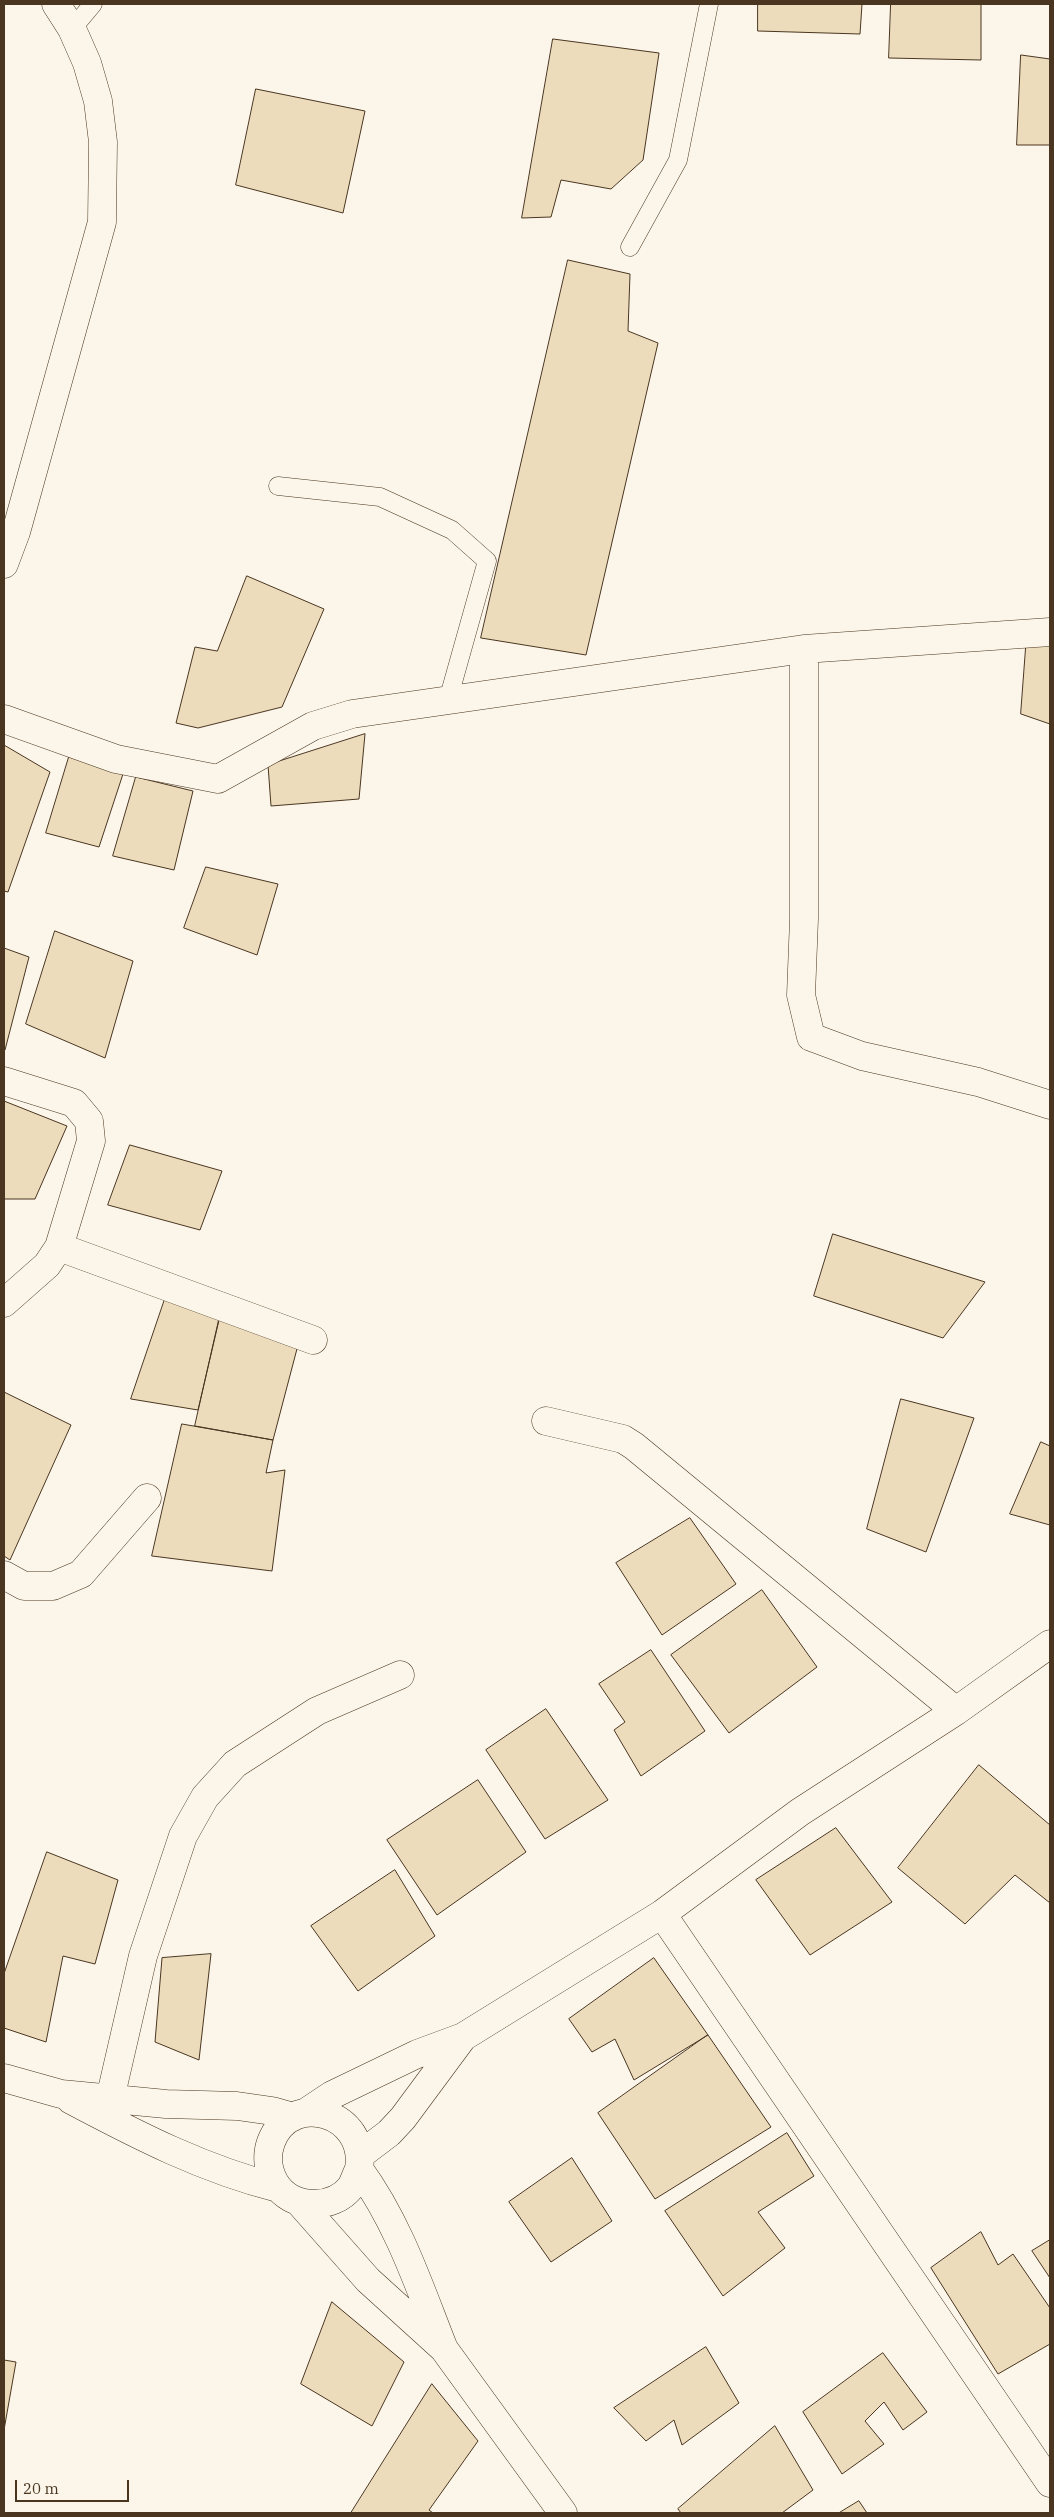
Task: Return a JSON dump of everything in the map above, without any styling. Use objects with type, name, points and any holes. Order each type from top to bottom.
[{"type":"street","points":[[4,564],[10,531],[102,222],[103,142],[98,101],[87,63],[72,28],[56,4]]},
{"type":"street","points":[[4,719],[116,759],[218,780],[312,726],[352,714],[804,650],[1050,632]]},
{"type":"street","points":[[804,650],[804,918],[801,995],[811,1037],[862,1056],[978,1082],[1050,1105]]},
{"type":"street","points":[[4,1081],[74,1103],[89,1121],[90,1141],[59,1247],[47,1265],[4,1303]]},
{"type":"street","points":[[59,1247],[313,1340]]},
{"type":"street","points":[[546,1420],[623,1439],[634,1446],[956,1711]]},
{"type":"street","points":[[4,1575],[24,1586],[54,1586],[81,1574],[147,1498]]},
{"type":"street","points":[[563,2513],[444,2349],[368,2280],[271,2176],[268,2162],[269,2149],[274,2136],[282,2125],[332,2095],[417,2054],[463,2037],[662,1914],[800,1812],[956,1711],[1050,1644]]},
{"type":"street","points":[[110,2099],[143,1956],[183,1836],[205,1797],[235,1764],[317,1710],[400,1675]]},
{"type":"street","points":[[662,1914],[1050,2483]]},
{"type":"street","points":[[61,2094],[130,2131],[188,2158],[235,2177],[318,2204],[336,2199],[351,2187],[360,2162],[403,2118],[463,2037]]},
{"type":"street","points":[[4,2078],[61,2094],[166,2104],[237,2106],[299,2115],[320,2113],[335,2118],[348,2127],[356,2140],[360,2162],[392,2222],[444,2349]]},
{"type":"lane","points":[[72,28],[93,4]]},
{"type":"lane","points":[[630,247],[678,160],[709,4]]},
{"type":"lane","points":[[278,486],[380,497],[452,530],[486,561],[448,700]]},
{"type":"building","points":[[758,4],[862,4],[860,34],[758,31]]},
{"type":"building","points":[[891,4],[981,4],[981,60],[889,58]]},
{"type":"building","points":[[553,39],[659,53],[643,160],[611,189],[561,180],[551,217],[522,218]]},
{"type":"building","points":[[1021,55],[1050,59],[1050,145],[1017,145]]},
{"type":"building","points":[[256,89],[365,111],[343,213],[236,185]]},
{"type":"building","points":[[568,260],[630,274],[628,331],[658,343],[586,655],[481,638]]},
{"type":"building","points":[[247,576],[324,609],[282,707],[198,728],[176,723],[195,647],[217,651]]},
{"type":"building","points":[[1027,634],[1050,638],[1050,724],[1021,714]]},
{"type":"building","points":[[365,734],[359,799],[271,806],[268,765]]},
{"type":"building","points":[[4,745],[50,772],[8,892],[4,891]]},
{"type":"building","points":[[69,757],[123,774],[99,847],[46,833]]},
{"type":"building","points":[[136,777],[193,791],[174,870],[113,856]]},
{"type":"building","points":[[206,867],[278,884],[257,955],[184,928]]},
{"type":"building","points":[[55,931],[133,961],[105,1058],[26,1024]]},
{"type":"building","points":[[4,948],[29,957],[5,1050],[4,1050]]},
{"type":"building","points":[[4,1101],[67,1126],[35,1199],[4,1199]]},
{"type":"building","points":[[130,1145],[222,1171],[200,1230],[108,1205]]},
{"type":"building","points":[[833,1234],[985,1282],[943,1338],[814,1296]]},
{"type":"building","points":[[166,1296],[219,1320],[198,1410],[131,1399]]},
{"type":"building","points":[[219,1320],[298,1345],[273,1440],[195,1426]]},
{"type":"building","points":[[4,1392],[71,1425],[10,1560],[4,1556]]},
{"type":"building","points":[[901,1399],[974,1418],[926,1552],[867,1529]]},
{"type":"building","points":[[182,1424],[273,1440],[266,1473],[285,1470],[272,1571],[152,1556]]},
{"type":"building","points":[[1041,1442],[1050,1446],[1050,1525],[1010,1514]]},
{"type":"building","points":[[690,1518],[736,1584],[662,1635],[616,1563]]},
{"type":"building","points":[[762,1590],[817,1667],[729,1733],[671,1655]]},
{"type":"building","points":[[651,1650],[705,1731],[641,1776],[614,1730],[625,1722],[599,1684]]},
{"type":"building","points":[[546,1709],[608,1800],[545,1839],[486,1750]]},
{"type":"building","points":[[979,1765],[1050,1825],[1050,1903],[1015,1875],[965,1924],[898,1868]]},
{"type":"building","points":[[478,1780],[526,1852],[437,1915],[387,1840]]},
{"type":"building","points":[[836,1828],[892,1902],[810,1955],[756,1880]]},
{"type":"building","points":[[47,1852],[118,1880],[95,1964],[63,1956],[46,2042],[4,2028],[4,1974]]},
{"type":"building","points":[[395,1870],[435,1936],[358,1991],[311,1926]]},
{"type":"building","points":[[211,1954],[199,2060],[155,2042],[162,1958]]},
{"type":"building","points":[[654,1958],[708,2035],[634,2080],[615,2039],[592,2052],[569,2019]]},
{"type":"building","points":[[708,2035],[771,2127],[655,2199],[598,2113]]},
{"type":"building","points":[[787,2133],[814,2176],[758,2212],[785,2248],[723,2296],[665,2211]]},
{"type":"building","points":[[572,2158],[612,2221],[551,2262],[509,2202]]},
{"type":"building","points":[[981,2232],[998,2265],[1013,2254],[1050,2308],[1050,2344],[998,2374],[931,2268]]},
{"type":"building","points":[[1050,2240],[1050,2278],[1032,2251]]},
{"type":"building","points":[[332,2302],[404,2362],[372,2426],[301,2384]]},
{"type":"building","points":[[706,2347],[739,2403],[682,2445],[674,2420],[646,2441],[614,2408]]},
{"type":"building","points":[[883,2353],[927,2412],[903,2430],[884,2402],[865,2421],[884,2444],[842,2474],[803,2412]]},
{"type":"building","points":[[4,2360],[16,2362],[4,2430]]},
{"type":"building","points":[[432,2384],[478,2441],[429,2510],[433,2513],[351,2513]]},
{"type":"building","points":[[775,2426],[813,2490],[782,2513],[681,2513],[678,2509]]},
{"type":"building","points":[[859,2501],[867,2513],[839,2513]]}]
